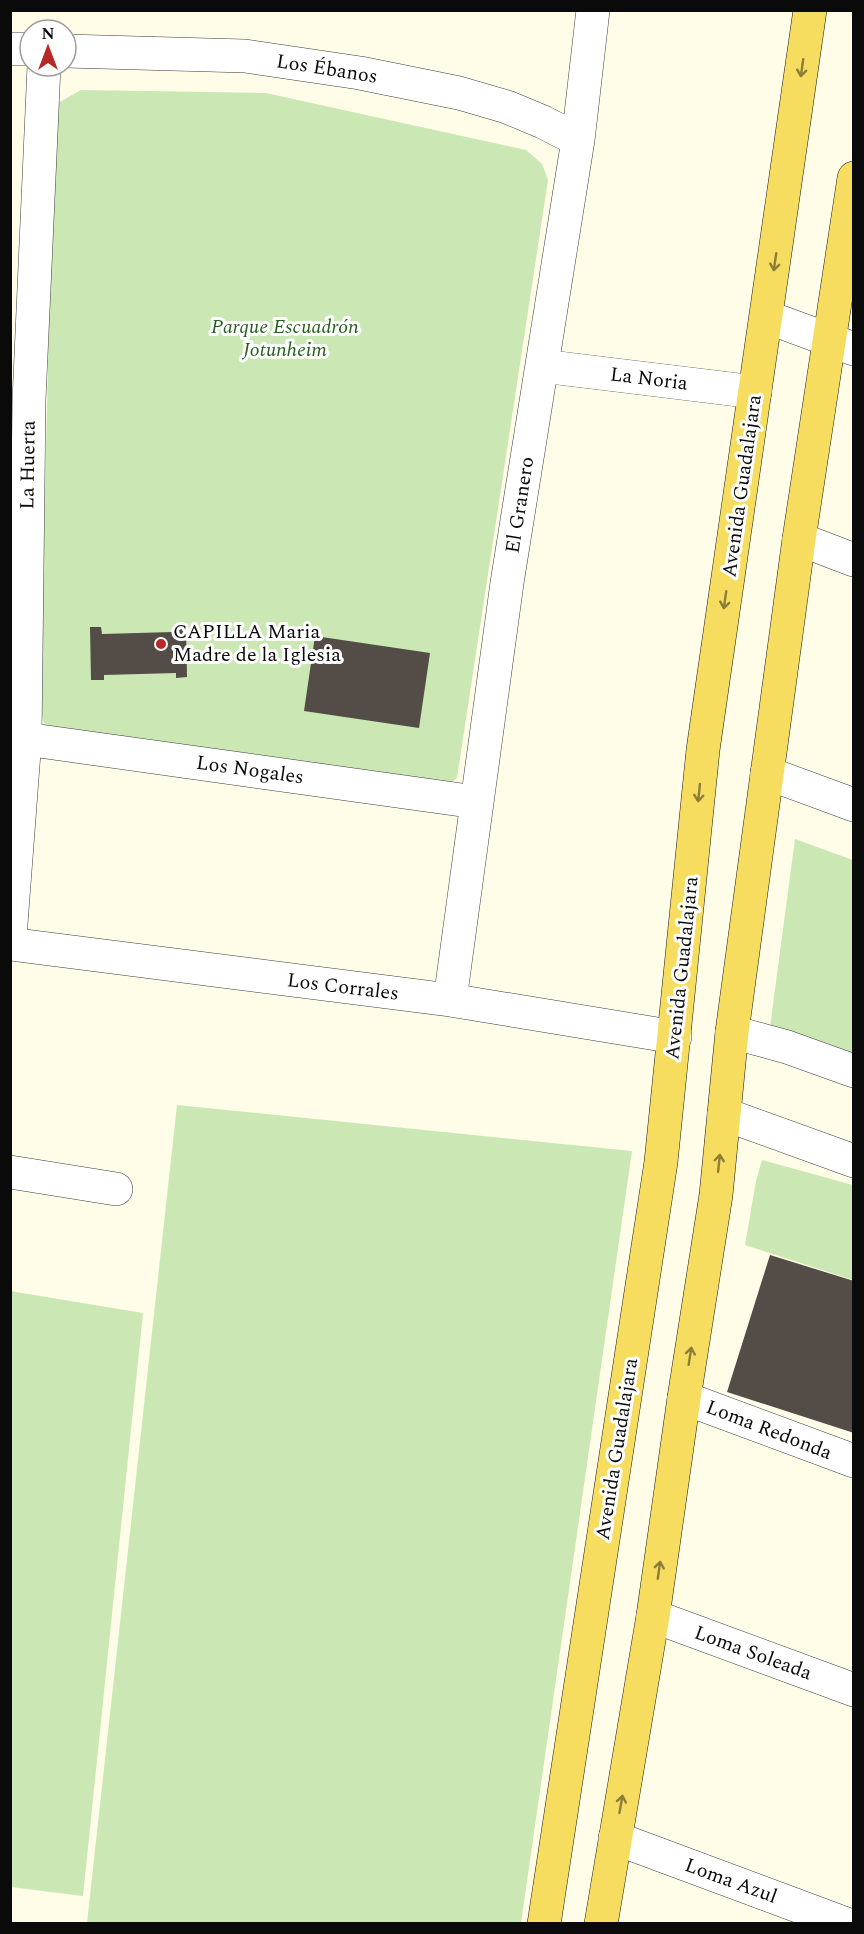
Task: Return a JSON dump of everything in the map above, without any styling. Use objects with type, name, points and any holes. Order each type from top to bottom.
[{"type":"main road","name":"Avenida Guadalajara","points":[[544,1923],[661,1162],[704,750],[810,10]]},
{"type":"main road","points":[[601,1923],[652,1616],[716,1195],[732,1032],[799,539],[841,345],[854,178]]},
{"type":"street","name":"El Granero","points":[[450,1000],[507,583],[578,140],[592,10]]},
{"type":"street","name":"Los Ébanos","points":[[78,51],[245,56],[360,73],[459,93],[507,107],[578,140]]},
{"type":"street","name":"La Huerta","points":[[10,937],[25,739],[29,400],[43,78]]},
{"type":"street","points":[[767,317],[841,345]]},
{"type":"street","name":"La Noria","points":[[542,366],[755,392]]},
{"type":"street","points":[[799,539],[854,560]]},
{"type":"street","name":"Los Nogales","points":[[25,739],[476,802]]},
{"type":"street","points":[[768,773],[854,805]]},
{"type":"street","name":"Los Corrales","points":[[10,944],[450,1000],[675,1037]]},
{"type":"street","points":[[732,1032],[787,1047],[854,1071]]},
{"type":"street","points":[[724,1114],[854,1161]]},
{"type":"street","points":[[10,1172],[116,1188]]},
{"type":"street","name":"Loma Redonda","points":[[684,1398],[854,1461]]},
{"type":"street","name":"Loma Soleada","points":[[652,1616],[854,1690]]},
{"type":"street","name":"Loma Azul","points":[[615,1838],[846,1923]]},
{"type":"green space","name":"Parque Escuadrón Jotunheim","points":[[81,90],[266,93],[526,150],[542,164],[548,180],[457,778],[447,786],[46,731],[40,706],[54,105]]},
{"type":"green space","points":[[795,839],[853,860],[853,1053],[770,1027]]},
{"type":"green space","points":[[177,1105],[632,1151],[521,1923],[87,1923]]},
{"type":"green space","points":[[762,1160],[853,1185],[853,1280],[745,1245]]},
{"type":"green space","points":[[10,1291],[143,1313],[83,1896],[11,1887]]},
{"type":"building","points":[[90,627],[101,627],[102,634],[173,632],[173,627],[186,627],[187,677],[176,678],[176,673],[104,675],[104,680],[91,680]]},
{"type":"building","points":[[315,636],[430,653],[419,728],[304,711]]},
{"type":"building","points":[[770,1255],[854,1281],[854,1433],[727,1392]]},
{"type":"place","name":"CAPILLA Maria Madre de la Iglesia","points":[[161,644]]}]
